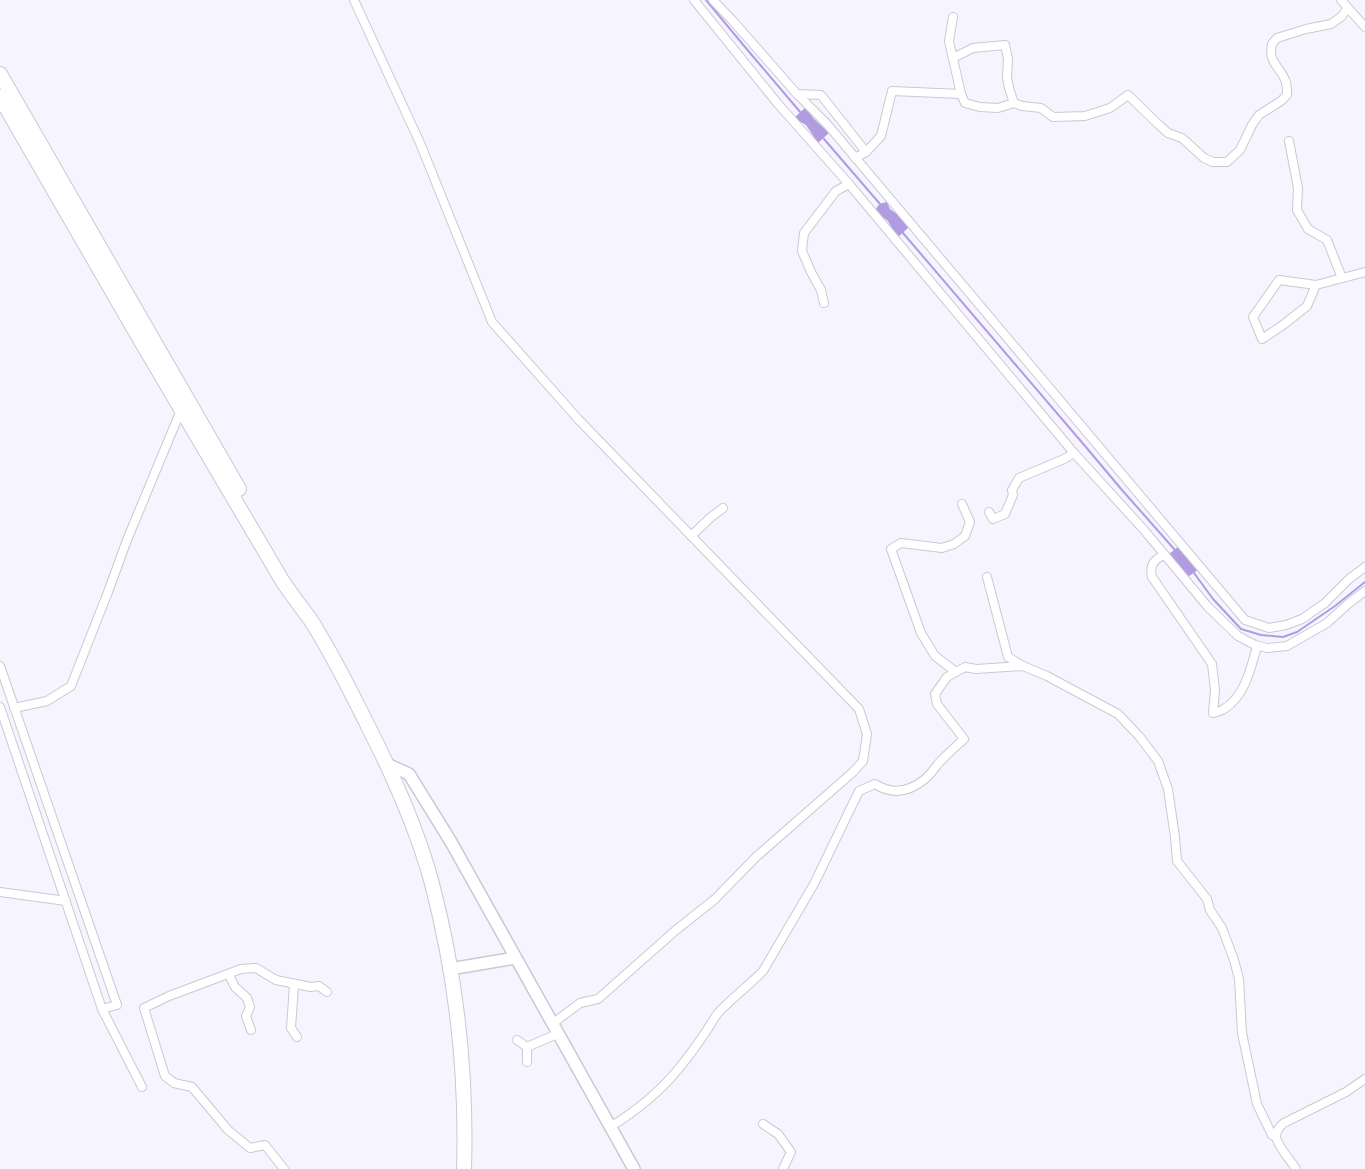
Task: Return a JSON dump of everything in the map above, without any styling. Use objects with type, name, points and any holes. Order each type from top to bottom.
[{"type":"highway","points":[[0,74],[290,578],[388,764],[431,879],[450,969],[456,1001],[464,1087],[464,1169]]},
{"type":"highway","points":[[0,96],[181,410],[283,582],[310,619]]},
{"type":"main road","points":[[388,764],[409,774],[450,842],[634,1169]]},
{"type":"main road","points":[[450,969],[515,958]]},
{"type":"street","points":[[354,0],[420,143],[492,322],[578,419],[859,709],[867,734],[863,761],[853,772],[756,857],[715,899],[676,930],[598,999],[580,1003],[555,1029],[527,1047]]},
{"type":"street","points":[[694,0],[778,104],[849,184],[1074,452],[1144,530],[1208,607],[1238,636],[1257,646],[1266,648],[1287,646],[1328,623],[1365,591]]},
{"type":"street","points":[[1341,0],[1365,27]]},
{"type":"street","points":[[717,2],[797,94],[827,124],[1245,620],[1269,628],[1286,625],[1302,619],[1325,603],[1349,579],[1365,567]]},
{"type":"street","points":[[953,17],[950,40],[964,103],[980,107],[998,108],[1014,103],[1041,108],[1053,117],[1085,116],[1110,108],[1128,95],[1168,133],[1182,138],[1204,158],[1213,162],[1227,162],[1240,150],[1259,115],[1287,95],[1288,86],[1283,74],[1273,60],[1272,44],[1277,38],[1331,24],[1341,17],[1348,8]]},
{"type":"street","points":[[953,58],[973,48],[1004,45],[1008,59],[1007,78],[1014,103]]},
{"type":"street","points":[[855,158],[866,152],[881,136],[892,91],[961,94]]},
{"type":"street","points":[[797,94],[821,95],[866,152]]},
{"type":"street","points":[[1289,141],[1298,188],[1297,210],[1308,229],[1326,240],[1342,278]]},
{"type":"street","points":[[824,303],[821,290],[802,252],[804,233],[836,192],[849,184]]},
{"type":"street","points":[[1316,284],[1307,306],[1262,339],[1253,317],[1280,280],[1316,284],[1365,272]]},
{"type":"street","points":[[14,708],[47,701],[71,686],[127,540],[181,410]]},
{"type":"street","points":[[989,512],[993,519],[1004,514],[1013,495],[1012,490],[1018,478],[1064,460],[1074,452]]},
{"type":"street","points":[[956,672],[935,656],[921,633],[891,549],[901,543],[942,548],[954,544],[965,536],[970,522],[962,504]]},
{"type":"street","points":[[691,536],[723,508]]},
{"type":"street","points":[[1164,554],[1153,562],[1150,570],[1152,576],[1212,664],[1215,690],[1213,714],[1224,709],[1234,700],[1245,684],[1257,646]]},
{"type":"street","points":[[987,577],[1008,657],[1118,714],[1140,736],[1158,760],[1168,789],[1175,837],[1176,861],[1206,899],[1210,910],[1222,928],[1234,960],[1239,979],[1242,1033],[1257,1104],[1272,1135],[1276,1137],[1296,1169]]},
{"type":"street","points":[[0,666],[117,1005],[102,1009]]},
{"type":"street","points":[[610,1127],[663,1086],[679,1068],[716,1015],[763,971],[814,884],[859,791],[875,784],[882,788],[897,791],[911,788],[926,778],[964,739],[937,704],[935,694],[947,677],[966,667],[976,669],[1023,666]]},
{"type":"street","points":[[0,707],[102,1009],[142,1087]]},
{"type":"street","points":[[0,892],[66,901]]},
{"type":"street","points":[[284,1169],[265,1145],[250,1148],[228,1130],[192,1087],[174,1083],[165,1076],[144,1008],[168,996],[241,970],[256,968],[276,980],[294,985],[319,986],[326,992]]},
{"type":"street","points":[[229,975],[235,987],[247,998],[250,1006],[246,1016],[251,1030]]},
{"type":"street","points":[[294,985],[291,1028],[297,1037]]},
{"type":"street","points":[[517,1040],[527,1047]]},
{"type":"street","points":[[527,1047],[528,1062]]},
{"type":"street","points":[[1276,1137],[1278,1128],[1284,1123],[1346,1092],[1365,1079]]},
{"type":"street","points":[[763,1124],[778,1134],[791,1152],[783,1169]]},
{"type":"shaded area","points":[[806,107],[813,118],[829,133],[818,143],[806,125],[794,118]]},
{"type":"shaded area","points":[[887,202],[890,209],[901,217],[909,227],[897,238],[888,221],[875,212],[879,205]]},
{"type":"shaded area","points":[[1179,546],[1183,553],[1192,559],[1198,570],[1189,576],[1185,574],[1179,565],[1176,566],[1168,555]]},
{"type":"waterway","points":[[706,0],[801,113]]},
{"type":"waterway","points":[[824,139],[880,204]]},
{"type":"waterway","points":[[903,233],[1175,550]]},
{"type":"waterway","points":[[1194,573],[1213,599],[1241,629],[1261,635],[1283,637],[1297,632],[1335,606],[1365,582]]}]
